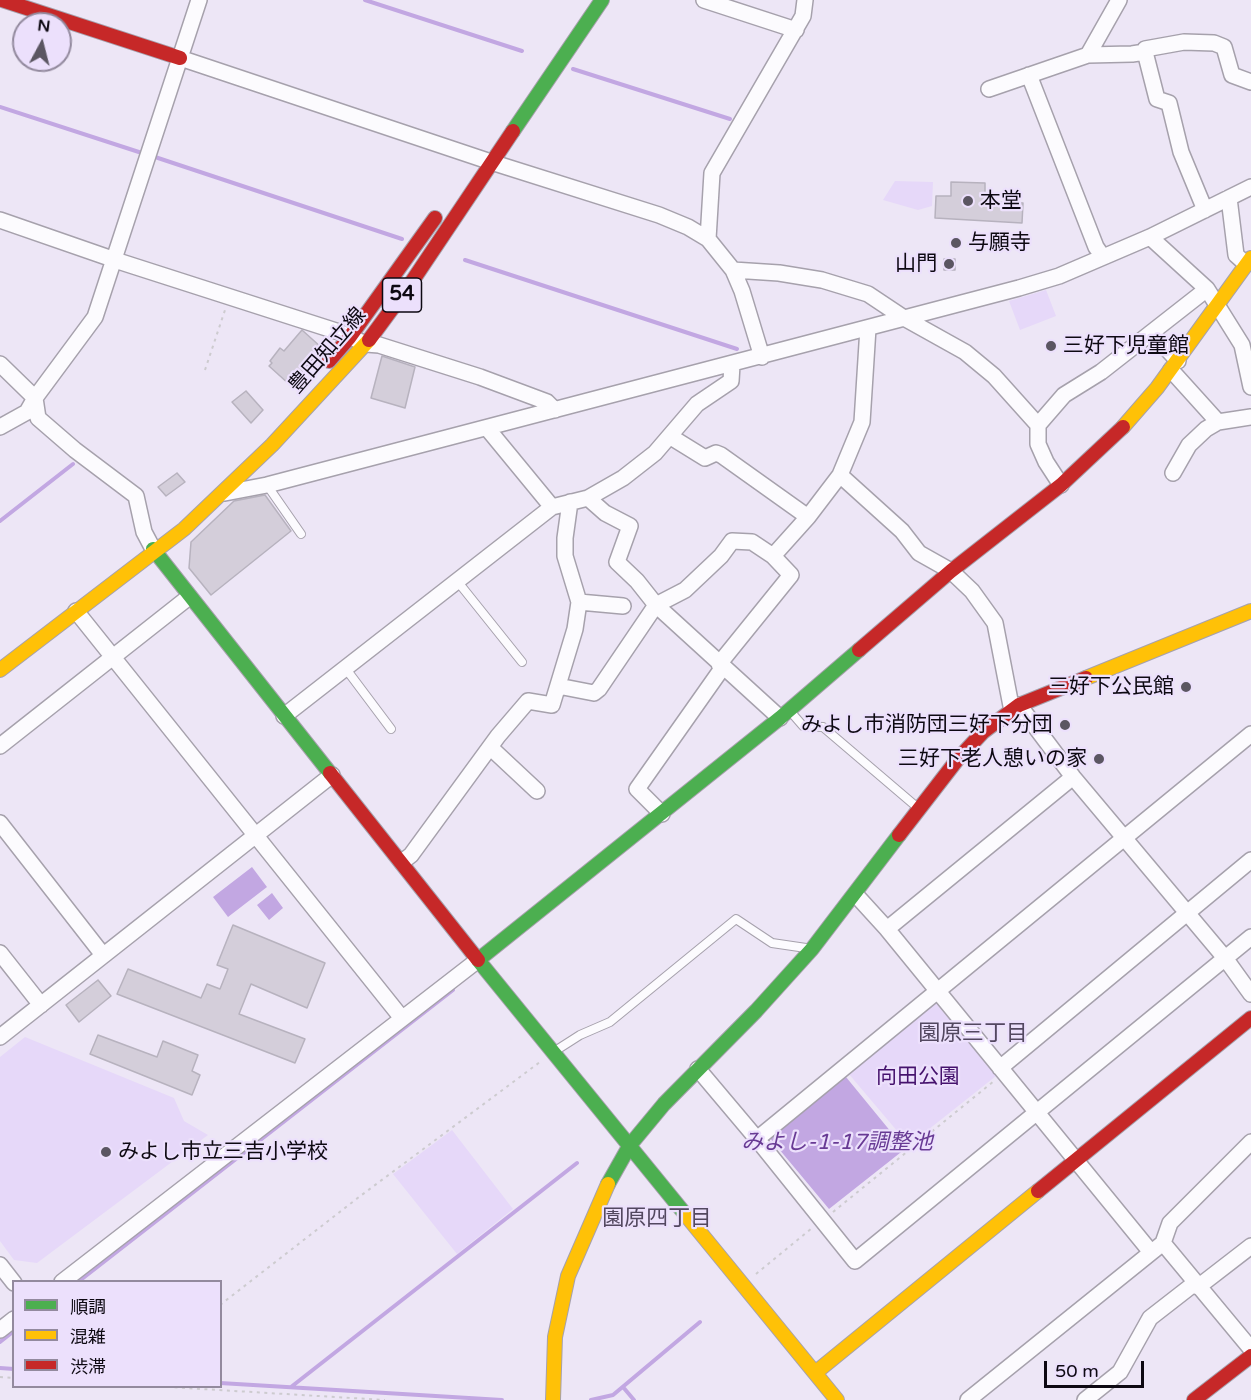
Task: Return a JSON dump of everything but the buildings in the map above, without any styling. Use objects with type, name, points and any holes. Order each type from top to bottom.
[{"type":"street","points":[[2,0],[485,160],[659,215],[688,227],[708,239],[733,270],[742,291],[762,357]]},
{"type":"street","points":[[0,427],[27,412],[95,317],[199,0]]},
{"type":"street","name":"豊田知立線","points":[[466,174],[485,160],[602,0]]},
{"type":"street","points":[[704,0],[796,30]]},
{"type":"street","points":[[708,239],[710,189],[715,167],[796,30],[803,16],[806,0]]},
{"type":"street","points":[[1088,55],[1119,0]]},
{"type":"street","points":[[989,89],[1088,55],[1145,52],[1145,49],[1184,42],[1214,43],[1224,47],[1232,75],[1251,82]]},
{"type":"street","points":[[1145,52],[1157,99],[1168,103],[1181,152],[1205,210]]},
{"type":"street","points":[[1029,75],[1096,247],[1103,257]]},
{"type":"street","name":"豊田知立線","points":[[0,669],[153,549],[184,529],[272,445],[366,344],[411,283],[533,76]]},
{"type":"street","points":[[222,493],[267,485],[732,365],[1059,276],[1150,237],[1251,187]]},
{"type":"street","points":[[63,1280],[401,1017],[478,960],[662,814],[785,714],[951,571],[1061,485],[1128,422],[1174,365],[1249,261],[1236,255],[1229,198]]},
{"type":"street","name":"豊田知立線","points":[[153,549],[175,521],[268,429],[349,338],[440,211]]},
{"type":"street","points":[[0,220],[339,332],[366,344],[379,345],[480,377],[547,402],[555,410]]},
{"type":"street","points":[[1150,237],[1207,289],[1234,329],[1242,345],[1251,387]]},
{"type":"street","points":[[733,270],[779,273],[845,285],[883,302],[904,318],[950,341],[983,366],[1038,425]]},
{"type":"street","points":[[1061,485],[1046,462],[1038,444],[1038,425],[1064,396],[1101,372],[1207,289]]},
{"type":"street","points":[[773,556],[808,517],[840,475],[862,422],[868,328]]},
{"type":"street","points":[[1152,333],[1218,422]]},
{"type":"street","points":[[0,364],[35,398],[38,418],[75,450],[136,496],[144,532],[153,549],[189,597],[478,960],[837,1400]]},
{"type":"street","points":[[284,716],[552,507],[588,498],[623,478],[671,437],[697,404],[731,381],[732,365]]},
{"type":"street","points":[[1173,473],[1189,445],[1206,429],[1218,422],[1251,417]]},
{"type":"street","points":[[487,428],[552,507]]},
{"type":"street","points":[[671,437],[705,458],[716,453],[721,455],[808,517]]},
{"type":"street","points":[[840,475],[902,531],[919,553],[951,571],[972,591],[995,623],[1015,708],[1225,958],[1251,994]]},
{"type":"street","points":[[588,498],[605,513],[630,526],[617,562],[637,581],[656,605],[721,665],[785,714]]},
{"type":"street","points":[[402,862],[411,855],[528,700],[552,705],[575,629],[579,602],[566,555],[565,538],[570,502]]},
{"type":"street","points":[[558,686],[594,693],[599,689],[656,605],[685,590],[721,556],[732,541],[752,542],[773,556],[791,575],[721,665],[637,789],[662,814]]},
{"type":"street","points":[[0,746],[189,597]]},
{"type":"street","points":[[579,602],[622,606]]},
{"type":"street","points":[[76,611],[255,838],[401,1017]]},
{"type":"street","points":[[553,1400],[555,1337],[568,1276],[599,1201],[630,1145],[698,1068],[756,1011],[812,949],[856,895],[957,760],[983,732],[1015,708],[1251,611]]},
{"type":"street","points":[[757,1139],[1251,734]]},
{"type":"street","points":[[491,747],[537,791]]},
{"type":"street","points":[[0,1037],[332,776]]},
{"type":"street","points":[[887,929],[1073,777]]},
{"type":"street","points":[[0,823],[104,955]]},
{"type":"street","points":[[1000,1068],[1251,860]]},
{"type":"street","points":[[856,895],[887,929],[1075,1159],[1157,1247],[1196,1285],[1251,1348]]},
{"type":"street","points":[[698,1068],[855,1261],[1251,937]]},
{"type":"street","points":[[0,953],[41,1005]]},
{"type":"street","points":[[815,1373],[1251,1018]]},
{"type":"street","points":[[968,1400],[986,1394],[1157,1247],[1170,1223],[1251,1142]]},
{"type":"street","points":[[1085,1400],[1120,1372],[1150,1318],[1251,1246]]},
{"type":"street","points":[[0,1265],[12,1280]]},
{"type":"street","points":[[1194,1400],[1251,1356]]},
{"type":"lane","points":[[267,485],[301,534]]},
{"type":"lane","points":[[458,582],[522,662]]},
{"type":"lane","points":[[346,669],[391,729]]},
{"type":"lane","points":[[785,714],[803,726],[823,727],[921,810]]},
{"type":"lane","points":[[554,1052],[580,1035],[610,1022],[736,919],[772,943],[812,949]]},
{"type":"path","points":[[205,370],[229,296]]},
{"type":"path","points":[[222,1303],[359,1197],[554,1052]]},
{"type":"path","points":[[185,1388],[385,1400]]},
{"type":"green space","points":[[895,181],[933,182],[932,206],[918,210],[883,200]]},
{"type":"green space","points":[[1046,290],[1056,316],[1020,330],[1009,301]]},
{"type":"green space","name":"向田公園","points":[[935,1002],[996,1076],[909,1145],[848,1073]]},
{"type":"green space","points":[[25,1037],[174,1098],[184,1121],[208,1135],[37,1263],[14,1260],[0,1241],[0,1057]]},
{"type":"green space","points":[[452,1130],[513,1209],[457,1254],[393,1174]]},
{"type":"water","points":[[252,867],[267,887],[228,917],[213,897]]},
{"type":"water","points":[[272,893],[283,908],[269,920],[257,905]]},
{"type":"water","name":"みよし-1-17調整池","points":[[846,1077],[905,1149],[829,1209],[769,1137]]},
{"type":"waterway","points":[[365,0],[522,51]]},
{"type":"waterway","points":[[573,69],[730,119]]},
{"type":"waterway","points":[[0,107],[145,154]]},
{"type":"waterway","points":[[152,156],[402,239]]},
{"type":"waterway","points":[[465,260],[737,349]]},
{"type":"waterway","points":[[0,521],[73,464]]},
{"type":"waterway","points":[[81,1280],[453,990]]},
{"type":"waterway","points":[[291,1387],[577,1163]]},
{"type":"waterway","points":[[591,1400],[613,1395],[700,1322]]},
{"type":"waterway","points":[[0,1342],[12,1333]]},
{"type":"waterway","points":[[0,1368],[12,1369]]},
{"type":"waterway","points":[[222,1383],[502,1400]]},
{"type":"waterway","points":[[623,1387],[634,1400]]},
{"type":"traffic: fast","points":[[513,131],[602,0]]},
{"type":"traffic: fast","points":[[153,549],[330,773]]},
{"type":"traffic: fast","points":[[478,960],[780,718],[859,650]]},
{"type":"traffic: fast","points":[[608,1184],[630,1145],[664,1104],[756,1011],[812,949],[899,835]]},
{"type":"traffic: fast","points":[[478,960],[685,1214]]},
{"type":"traffic: slow","points":[[1123,427],[1157,388],[1251,258]]},
{"type":"traffic: slow","points":[[0,670],[184,529],[272,445],[369,340]]},
{"type":"traffic: slow","points":[[1086,678],[1251,611]]},
{"type":"traffic: slow","points":[[553,1400],[555,1337],[568,1276],[608,1184]]},
{"type":"traffic: slow","points":[[815,1373],[1038,1191]]},
{"type":"traffic: slow","points":[[685,1214],[837,1400]]},
{"type":"traffic: jam","points":[[2,0],[180,58]]},
{"type":"traffic: jam","points":[[369,340],[411,283],[513,131]]},
{"type":"traffic: jam","points":[[329,361],[349,338],[435,218]]},
{"type":"traffic: jam","points":[[859,650],[951,571],[1061,485],[1123,427]]},
{"type":"traffic: jam","points":[[899,835],[957,760],[983,732],[1019,705],[1086,678]]},
{"type":"traffic: jam","points":[[330,773],[478,960]]},
{"type":"traffic: jam","points":[[1038,1191],[1251,1018]]},
{"type":"traffic: jam","points":[[1194,1400],[1251,1356]]},
{"type":"place","name":"本堂","points":[[968,201]]},
{"type":"place","name":"与願寺","points":[[956,243]]},
{"type":"place","name":"山門","points":[[949,264]]},
{"type":"place","name":"三好下児童館","points":[[1051,346]]},
{"type":"place","name":"三好下公民館","points":[[1186,687]]},
{"type":"place","name":"みよし市消防団三好下分団","points":[[1065,725]]},
{"type":"place","name":"三好下老人憩いの家","points":[[1099,759]]},
{"type":"place","name":"みよし市立三吉小学校","points":[[106,1152]]},
{"type":"district","name":"園原三丁目","points":[[973,1034]]},
{"type":"district","name":"園原四丁目","points":[[657,1219]]}]
